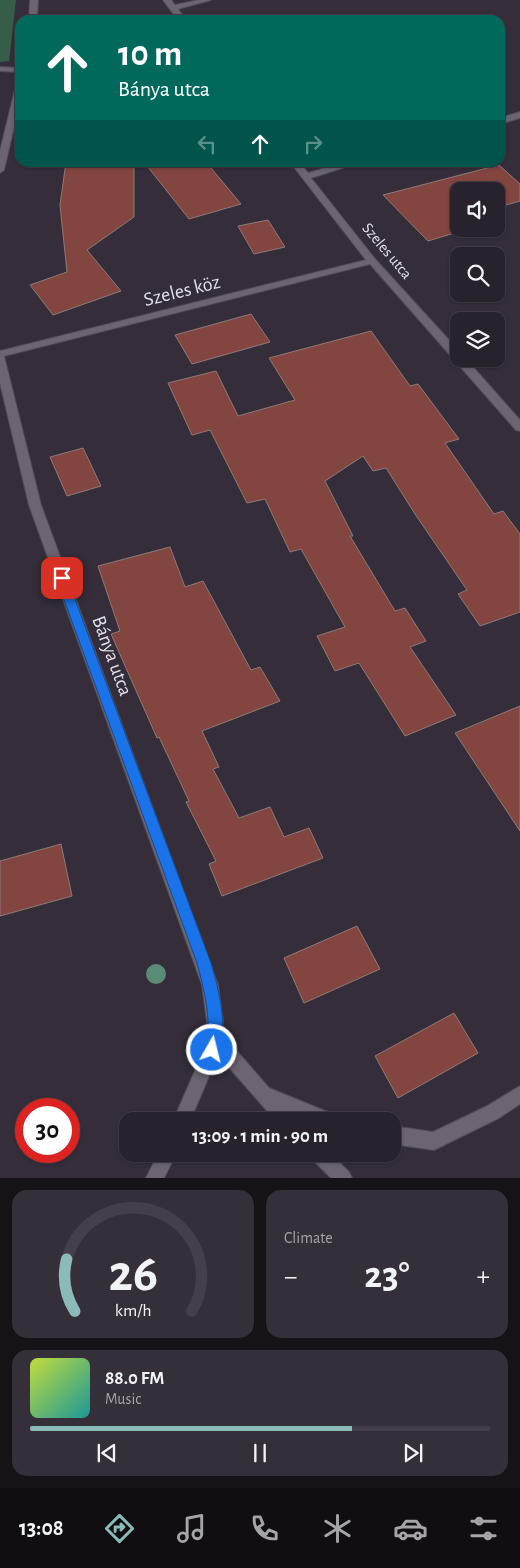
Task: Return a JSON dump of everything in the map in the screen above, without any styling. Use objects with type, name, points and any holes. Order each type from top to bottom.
[{"type":"street","points":[[33,15],[34,0]]},
{"type":"street","points":[[166,0],[178,15]]},
{"type":"street","points":[[173,8],[207,0]]},
{"type":"street","points":[[0,69],[15,70]]},
{"type":"street","points":[[0,170],[15,105]]},
{"type":"street","points":[[505,119],[520,115]]},
{"type":"street","name":"Szeles utca","points":[[298,167],[372,261],[450,348]]},
{"type":"street","points":[[306,178],[341,167]]},
{"type":"street","name":"Szeles köz","points":[[0,356],[372,261]]},
{"type":"street","name":"Bánya utca","points":[[0,356],[18,442],[35,505],[204,963],[214,1004],[214,1037],[208,1062],[185,1112]]},
{"type":"street","name":"Szeles utca","points":[[468,367],[515,413],[520,427]]},
{"type":"street","points":[[214,1037],[279,1112]]},
{"type":"street","points":[[262,1094],[307,1112]]},
{"type":"street","points":[[401,1136],[434,1141],[493,1112],[520,1094]]},
{"type":"street","points":[[155,1178],[163,1162]]},
{"type":"street","points":[[327,1162],[343,1178]]},
{"type":"green space","points":[[0,0],[16,0],[9,61],[0,62]]},
{"type":"building","points":[[65,167],[134,167],[134,217],[87,250],[121,291],[53,315],[30,285],[67,272],[60,205]]},
{"type":"building","points":[[148,167],[210,167],[241,204],[189,219]]},
{"type":"building","points":[[491,167],[501,167],[520,184],[520,201],[505,205],[505,182],[450,182],[450,234],[428,241],[383,195]]},
{"type":"building","points":[[268,220],[285,247],[254,254],[238,226]]},
{"type":"building","points":[[251,314],[270,342],[192,364],[175,335]]},
{"type":"building","points":[[371,331],[410,386],[418,384],[459,439],[445,443],[494,514],[503,511],[520,534],[520,612],[480,626],[458,594],[467,590],[386,468],[373,471],[363,456],[325,481],[353,536],[350,536],[395,611],[405,608],[426,641],[410,647],[456,715],[405,736],[359,663],[335,671],[317,636],[345,627],[301,549],[290,552],[265,499],[247,503],[210,430],[192,435],[168,383],[216,371],[238,416],[295,400],[269,358]]},
{"type":"building","points":[[83,448],[101,486],[67,496],[50,457]]},
{"type":"building","points":[[170,547],[185,587],[203,581],[251,670],[260,667],[280,701],[202,731],[219,767],[213,769],[239,818],[270,807],[284,837],[309,828],[323,858],[222,896],[209,864],[216,861],[186,802],[189,801],[159,737],[157,738],[111,634],[120,631],[98,566]]},
{"type":"building","points":[[520,706],[520,831],[455,733]]},
{"type":"building","points":[[61,844],[72,896],[0,916],[0,861]]},
{"type":"building","points":[[357,926],[380,969],[304,1003],[284,958]]},
{"type":"building","points":[[454,1013],[478,1053],[398,1098],[375,1056]]},
{"type":"route","points":[[62,578],[204,963],[214,1004],[215,1022],[212,1050]]}]
